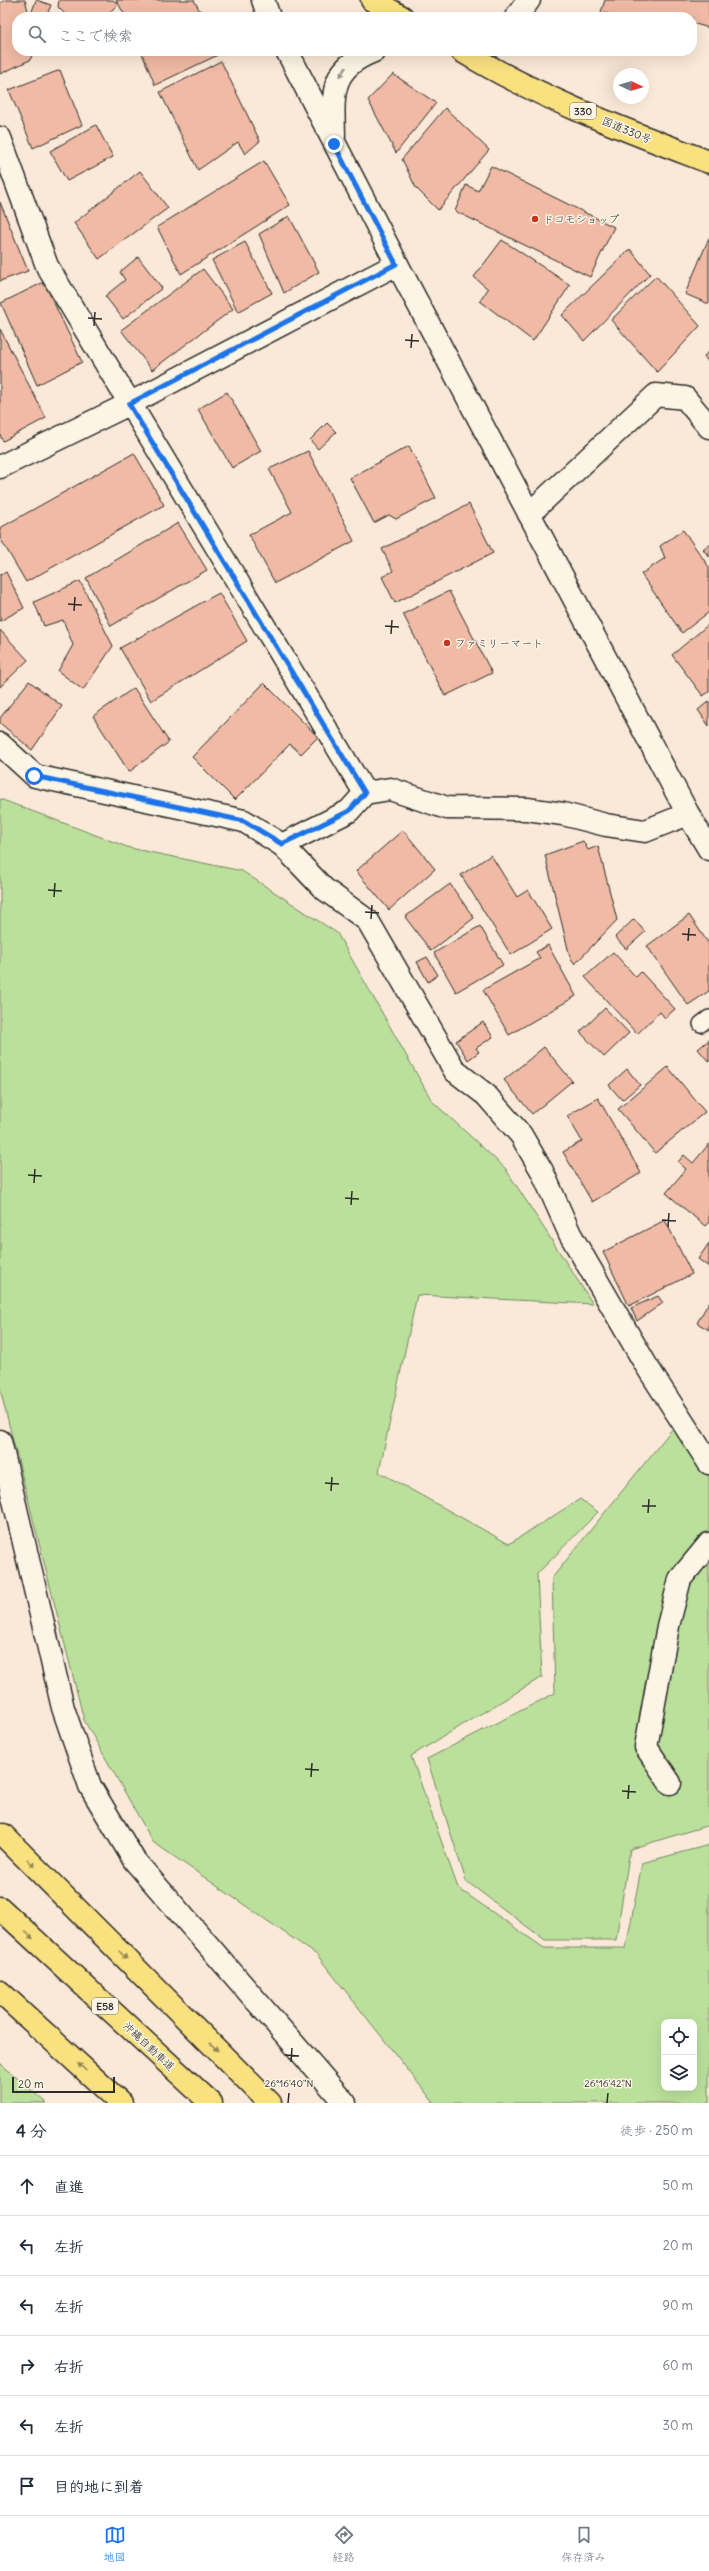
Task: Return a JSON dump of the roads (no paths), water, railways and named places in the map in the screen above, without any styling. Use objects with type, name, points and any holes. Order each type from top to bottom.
[{"type":"highway","points":[[372,0],[393,12]]},
{"type":"highway","name":"国道330号","points":[[486,57],[628,131],[709,162]]},
{"type":"highway","points":[[4,1835],[270,2103]]},
{"type":"highway","name":"沖縄自動車道","points":[[0,1908],[211,2103]]},
{"type":"highway","points":[[0,1992],[121,2103]]},
{"type":"street","points":[[263,0],[267,12]]},
{"type":"street","points":[[520,12],[529,0]]},
{"type":"street","points":[[290,56],[396,264],[688,814],[709,849]]},
{"type":"street","points":[[334,144],[333,100],[341,72],[355,58],[360,56]]},
{"type":"street","points":[[0,138],[7,179],[47,266],[365,793]]},
{"type":"street","points":[[0,468],[129,404],[396,264]]},
{"type":"street","points":[[529,514],[656,395],[685,398],[709,427]]},
{"type":"street","points":[[0,744],[34,776],[244,821],[282,844],[323,888],[368,921],[455,1071],[486,1095],[521,1135],[542,1171],[570,1234],[646,1365],[709,1463]]},
{"type":"street","points":[[282,844],[349,811],[365,793],[390,788],[447,808],[527,810],[563,814],[606,825],[645,831],[688,814]]},
{"type":"street","points":[[0,1441],[63,1708],[90,1786],[134,1860],[345,2103]]},
{"type":"street","points":[[670,1783],[646,1747],[650,1719],[668,1626],[680,1579],[709,1544]]},
{"type":"place","name":"ドコモショップ","points":[[535,219]]},
{"type":"place","name":"ファミリーマート","points":[[447,643]]}]
